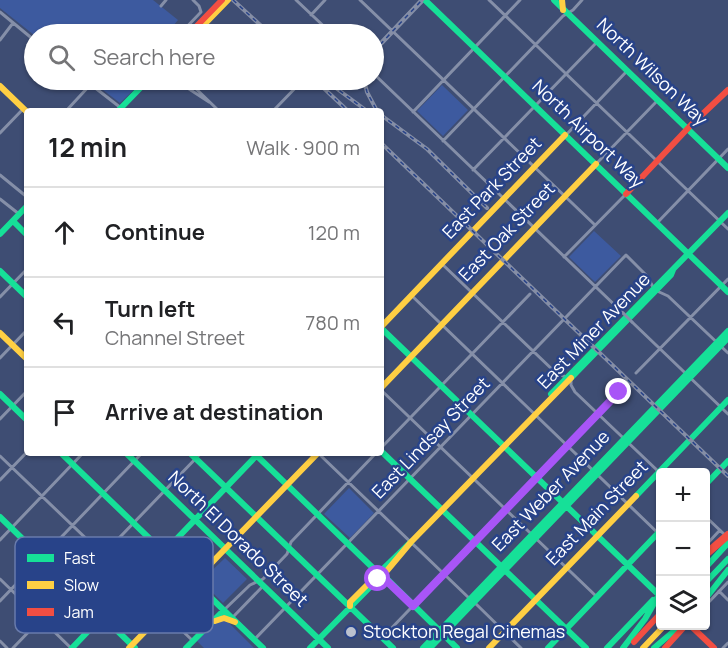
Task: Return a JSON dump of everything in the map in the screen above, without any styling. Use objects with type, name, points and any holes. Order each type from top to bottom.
[{"type":"main road","points":[[199,24],[222,0]]},
{"type":"main road","points":[[205,24],[228,0]]},
{"type":"main road","name":"North Airport Way","points":[[423,0],[689,254],[726,285]]},
{"type":"main road","name":"North Wilson Way","points":[[554,0],[728,168]]},
{"type":"main road","points":[[0,87],[24,109]]},
{"type":"main road","points":[[121,108],[138,90]]},
{"type":"main road","points":[[626,194],[728,92]]},
{"type":"main road","name":"East Park Street","points":[[384,325],[566,135]]},
{"type":"main road","name":"East Oak Street","points":[[384,386],[596,164]]},
{"type":"main road","points":[[0,234],[24,209]]},
{"type":"main road","name":"East Miner Avenue","points":[[310,648],[728,213]]},
{"type":"main road","points":[[16,218],[24,230]]},
{"type":"main road","points":[[0,271],[24,294]]},
{"type":"main road","points":[[384,331],[656,591]]},
{"type":"main road","name":"East Weber Avenue","points":[[423,648],[441,633],[596,473],[719,344],[728,331]]},
{"type":"main road","points":[[0,333],[24,355]]},
{"type":"main road","name":"East Weber Avenue","points":[[719,344],[728,338]]},
{"type":"main road","points":[[0,394],[24,417]]},
{"type":"main road","name":"East Main Street","points":[[665,468],[728,400]]},
{"type":"main road","points":[[384,453],[586,648]]},
{"type":"main road","points":[[64,456],[148,537]]},
{"type":"main road","name":"North El Dorado Street","points":[[129,456],[212,537]]},
{"type":"main road","points":[[196,456],[226,488],[393,648]]},
{"type":"main road","points":[[179,537],[255,456]]},
{"type":"main road","points":[[259,456],[348,543],[384,570],[413,606],[457,648]]},
{"type":"main road","points":[[213,562],[315,456]]},
{"type":"main road","points":[[710,479],[728,461]]},
{"type":"main road","name":"East Main Street","points":[[489,648],[656,477]]},
{"type":"main road","points":[[0,517],[20,537]]},
{"type":"main road","points":[[710,549],[725,535]]},
{"type":"main road","points":[[548,648],[656,537]]},
{"type":"main road","name":"North El Dorado Street","points":[[213,538],[328,648]]},
{"type":"main road","points":[[710,562],[728,543]]},
{"type":"main road","points":[[710,577],[728,559]]},
{"type":"main road","points":[[710,594],[718,587],[728,570]]},
{"type":"main road","points":[[213,599],[263,648]]},
{"type":"main road","points":[[607,648],[656,599]]},
{"type":"main road","points":[[623,648],[656,601]]},
{"type":"main road","points":[[213,621],[224,610]]},
{"type":"main road","points":[[213,621],[224,618],[235,620]]},
{"type":"main road","points":[[628,648],[656,618]]},
{"type":"main road","points":[[643,648],[660,630]]},
{"type":"main road","points":[[654,648],[675,630]]},
{"type":"main road","points":[[665,648],[682,630]]},
{"type":"main road","points":[[695,630],[714,648]]},
{"type":"main road","points":[[72,648],[87,633]]},
{"type":"main road","points":[[119,633],[132,647],[145,633]]},
{"type":"main road","points":[[190,645],[202,633]]},
{"type":"main road","name":"East Weber Avenue","points":[[430,648],[441,633]]},
{"type":"street","points":[[161,6],[166,0]]},
{"type":"street","points":[[190,24],[202,11],[193,0]]},
{"type":"street","points":[[296,0],[321,24]]},
{"type":"street","points":[[311,15],[325,0]]},
{"type":"street","points":[[360,0],[595,225]]},
{"type":"street","points":[[384,40],[423,0]]},
{"type":"street","points":[[489,0],[728,229]]},
{"type":"street","points":[[413,112],[520,0]]},
{"type":"street","points":[[443,141],[536,45],[564,8],[582,0]]},
{"type":"street","points":[[0,12],[24,32]]},
{"type":"street","points":[[0,40],[13,23]]},
{"type":"street","points":[[473,170],[597,42]]},
{"type":"street","name":"East Park Street","points":[[566,135],[627,71]]},
{"type":"street","points":[[384,84],[728,414]]},
{"type":"street","points":[[69,108],[85,90]]},
{"type":"street","points":[[98,90],[119,108]]},
{"type":"street","points":[[190,90],[216,108]]},
{"type":"street","points":[[198,90],[210,103]]},
{"type":"street","points":[[278,108],[293,90]]},
{"type":"street","name":"East Oak Street","points":[[596,164],[657,100]]},
{"type":"street","points":[[0,133],[24,111]]},
{"type":"street","points":[[657,223],[728,149]]},
{"type":"street","points":[[0,175],[24,195]]},
{"type":"street","points":[[564,257],[626,194]]},
{"type":"street","points":[[0,199],[16,218]]},
{"type":"street","name":"East Lindsay Street","points":[[254,640],[626,255],[647,276]]},
{"type":"street","points":[[442,264],[556,373],[569,378],[575,392],[656,469]]},
{"type":"street","points":[[0,297],[24,272]]},
{"type":"street","points":[[647,276],[662,281],[668,296]]},
{"type":"street","points":[[647,276],[653,285],[653,291],[659,291],[668,296],[728,353]]},
{"type":"street","points":[[636,374],[691,317],[726,285]]},
{"type":"street","points":[[384,447],[530,294]]},
{"type":"street","points":[[411,296],[656,529]]},
{"type":"street","points":[[0,358],[24,333]]},
{"type":"street","points":[[556,373],[561,387],[575,392]]},
{"type":"street","points":[[382,638],[620,391]]},
{"type":"street","points":[[384,392],[597,597]]},
{"type":"street","points":[[0,419],[24,394]]},
{"type":"street","points":[[0,480],[24,455]]},
{"type":"street","points":[[0,456],[84,537]]},
{"type":"street","points":[[0,540],[80,456]]},
{"type":"street","points":[[62,537],[139,456]]},
{"type":"street","points":[[120,537],[165,491],[194,456]]},
{"type":"street","points":[[321,456],[521,648]]},
{"type":"street","points":[[235,620],[263,579],[287,554],[291,542],[373,456]]},
{"type":"street","points":[[710,522],[725,535],[710,542]]},
{"type":"street","points":[[0,579],[15,594]]},
{"type":"street","points":[[710,598],[718,587],[728,582]]},
{"type":"street","points":[[224,610],[250,585],[260,584]]},
{"type":"street","points":[[0,601],[15,586]]},
{"type":"street","points":[[718,587],[728,600]]},
{"type":"street","points":[[13,648],[27,633]]},
{"type":"street","points":[[56,633],[72,648]]},
{"type":"street","points":[[180,633],[190,645]]},
{"type":"street","points":[[0,641],[7,648]]},
{"type":"street","points":[[723,648],[728,643]]},
{"type":"shaded area","points":[[0,0],[153,0],[178,20],[175,24],[24,24],[24,27],[0,8]]},
{"type":"shaded area","points":[[442,85],[468,110],[443,136],[417,111]]},
{"type":"shaded area","points":[[103,90],[134,90],[120,103]]},
{"type":"shaded area","points":[[594,231],[621,256],[595,282],[569,257]]},
{"type":"shaded area","points":[[349,488],[374,513],[350,538],[324,514]]},
{"type":"shaded area","points":[[225,558],[247,579],[223,603],[213,593],[213,570]]},
{"type":"shaded area","points":[[226,620],[254,648],[204,648],[197,641],[205,633],[213,633],[213,625]]},
{"type":"railway","points":[[233,0],[259,24]]},
{"type":"railway","points":[[384,40],[422,0]]},
{"type":"railway","points":[[326,90],[345,108]]},
{"type":"railway","points":[[339,90],[363,108]]},
{"type":"railway","points":[[366,90],[375,108]]},
{"type":"railway","points":[[384,117],[427,149],[487,208]]},
{"type":"railway","points":[[384,146],[728,476]]},
{"type":"traffic: fast","points":[[425,0],[728,292]]},
{"type":"traffic: fast","points":[[554,0],[728,168]]},
{"type":"traffic: fast","points":[[121,108],[138,90]]},
{"type":"traffic: fast","points":[[0,234],[24,209]]},
{"type":"traffic: fast","points":[[551,394],[728,213]]},
{"type":"traffic: fast","points":[[13,221],[24,232]]},
{"type":"traffic: fast","points":[[571,378],[671,275],[673,270]]},
{"type":"traffic: fast","points":[[0,271],[24,294]]},
{"type":"traffic: fast","points":[[384,331],[656,592]]},
{"type":"traffic: fast","points":[[423,648],[728,331]]},
{"type":"traffic: fast","points":[[430,648],[728,338]]},
{"type":"traffic: fast","points":[[0,394],[24,417]]},
{"type":"traffic: fast","points":[[636,496],[728,400]]},
{"type":"traffic: fast","points":[[384,454],[586,648]]},
{"type":"traffic: fast","points":[[64,456],[148,537]]},
{"type":"traffic: fast","points":[[129,456],[328,648]]},
{"type":"traffic: fast","points":[[193,456],[393,648]]},
{"type":"traffic: fast","points":[[178,537],[256,456]]},
{"type":"traffic: fast","points":[[257,456],[373,568],[375,573]]},
{"type":"traffic: fast","points":[[710,480],[728,461]]},
{"type":"traffic: fast","points":[[0,517],[21,537]]},
{"type":"traffic: fast","points":[[548,648],[656,535]]},
{"type":"traffic: fast","points":[[382,570],[411,542]]},
{"type":"traffic: fast","points":[[710,563],[728,543]]},
{"type":"traffic: fast","points":[[710,578],[728,559]]},
{"type":"traffic: fast","points":[[710,593],[728,570]]},
{"type":"traffic: fast","points":[[385,577],[457,648]]},
{"type":"traffic: fast","points":[[310,648],[378,579]]},
{"type":"traffic: fast","points":[[213,600],[263,648]]},
{"type":"traffic: fast","points":[[607,648],[653,600]]},
{"type":"traffic: fast","points":[[623,648],[656,600]]},
{"type":"traffic: fast","points":[[213,621],[224,610]]},
{"type":"traffic: fast","points":[[654,648],[675,630]]},
{"type":"traffic: fast","points":[[72,648],[86,633]]},
{"type":"traffic: fast","points":[[120,633],[135,648]]},
{"type":"traffic: fast","points":[[186,648],[201,633]]},
{"type":"traffic: slow","points":[[205,24],[228,0]]},
{"type":"traffic: slow","points":[[562,0],[563,10]]},
{"type":"traffic: slow","points":[[0,86],[24,109]]},
{"type":"traffic: slow","points":[[384,324],[565,135]]},
{"type":"traffic: slow","points":[[384,385],[596,164]]},
{"type":"traffic: slow","points":[[0,333],[24,356]]},
{"type":"traffic: slow","points":[[385,573],[411,542],[571,378]]},
{"type":"traffic: slow","points":[[213,561],[315,456]]},
{"type":"traffic: slow","points":[[489,648],[636,496]]},
{"type":"traffic: slow","points":[[350,606],[350,602],[375,577]]},
{"type":"traffic: slow","points":[[215,621],[224,618],[235,622]]},
{"type":"traffic: slow","points":[[643,648],[660,630]]},
{"type":"traffic: slow","points":[[129,648],[144,633]]},
{"type":"traffic: jam","points":[[199,24],[222,0]]},
{"type":"traffic: jam","points":[[626,194],[691,125],[728,90]]},
{"type":"traffic: jam","points":[[710,551],[728,535]]},
{"type":"traffic: jam","points":[[634,642],[656,618]]},
{"type":"traffic: jam","points":[[665,648],[681,630]]},
{"type":"traffic: jam","points":[[695,630],[714,648]]},
{"type":"place","name":"Stockton Regal Cinemas","points":[[351,632]]},
{"type":"route","points":[[378,579],[387,581],[413,606],[619,392]]}]
